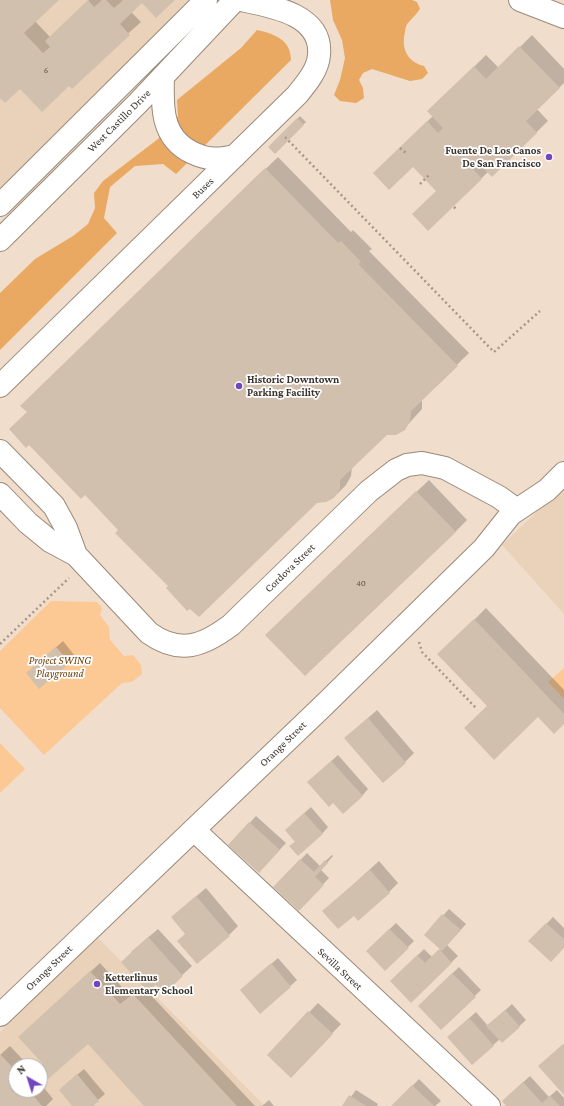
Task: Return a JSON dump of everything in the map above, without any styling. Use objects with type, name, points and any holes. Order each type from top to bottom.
[{"type":"street","points":[[0,205],[206,0]]},
{"type":"street","name":"West Castillo Drive","points":[[0,240],[138,104],[235,0]]},
{"type":"street","name":"Buses","points":[[0,386],[236,156],[297,95],[312,75],[320,56],[319,45],[314,33],[303,20],[290,12],[241,0]]},
{"type":"street","points":[[520,0],[564,17]]},
{"type":"street","points":[[163,77],[162,106],[166,125],[176,141],[183,148],[198,156],[212,160],[236,156]]},
{"type":"street","name":"Cordova Street","points":[[0,451],[54,506],[80,559]]},
{"type":"street","name":"Cordova Street","points":[[0,494],[28,523],[50,541],[80,559],[149,633],[169,644],[185,646],[200,644],[216,637],[231,625],[369,491],[396,470],[407,465],[422,463],[445,468],[499,497],[517,510]]},
{"type":"street","name":"Orange Street","points":[[0,1015],[194,830],[484,548],[506,519],[547,490],[564,473]]},
{"type":"street","name":"Sevilla Street","points":[[194,830],[489,1106]]},
{"type":"path","points":[[270,122],[494,352],[540,311]]},
{"type":"path","points":[[400,148],[406,153]]},
{"type":"path","points":[[420,184],[429,175]]},
{"type":"path","points":[[454,207],[457,210]]},
{"type":"path","points":[[0,644],[80,559]]},
{"type":"path","points":[[416,636],[419,640],[422,652],[476,708]]},
{"type":"shaded area","points":[[0,0],[190,0],[0,189]]},
{"type":"shaded area","points":[[330,0],[412,0],[417,2],[420,9],[407,25],[404,44],[409,58],[424,66],[428,73],[422,79],[410,81],[372,69],[363,73],[359,80],[363,88],[364,98],[356,103],[340,101],[334,95],[340,80],[345,58],[342,40],[333,20]]},
{"type":"shaded area","points":[[257,30],[281,39],[288,47],[291,60],[176,174],[163,164],[135,166],[110,187],[104,218],[117,233],[0,350],[0,293],[35,259],[73,236],[88,224],[95,208],[94,193],[103,181],[158,139],[178,116],[177,100],[241,48]]},
{"type":"shaded area","points":[[564,486],[564,614],[502,545]]},
{"type":"shaded area","name":"Ketterlinus Elementary School","points":[[97,937],[265,1106],[0,1106],[0,1032]]},
{"type":"green space","name":"Project SWING Playground","points":[[51,601],[97,602],[102,608],[100,615],[109,627],[110,640],[124,656],[133,655],[141,665],[142,674],[132,682],[122,683],[44,755],[0,708],[0,651]]},
{"type":"green space","points":[[564,668],[564,699],[548,682]]},
{"type":"green space","points":[[0,743],[25,769],[0,793]]},
{"type":"building","points":[[0,0],[59,0],[24,33],[43,53],[50,47],[45,41],[88,0],[94,7],[102,0],[106,0],[114,8],[123,0],[175,0],[156,18],[142,3],[120,24],[130,35],[72,89],[69,86],[42,112],[20,89],[5,103],[0,98]]},
{"type":"building","points":[[519,46],[560,88],[526,121],[537,133],[492,177],[475,160],[469,165],[482,179],[428,231],[412,214],[436,191],[413,167],[389,190],[373,173],[427,121],[438,133],[443,128],[427,111],[474,66],[486,79]]},
{"type":"building","points":[[297,118],[304,125],[275,154],[268,147]]},
{"type":"building","name":"Historic Downtown Parking Facility","points":[[265,168],[338,243],[341,241],[361,262],[358,264],[458,366],[411,411],[410,421],[405,430],[396,435],[387,435],[340,480],[340,489],[334,498],[326,502],[317,503],[199,617],[190,609],[187,611],[166,588],[168,586],[115,533],[118,530],[85,495],[81,499],[29,445],[26,448],[9,429],[27,412],[20,406]]},
{"type":"building","points":[[416,491],[456,532],[305,676],[265,635]]},
{"type":"building","points":[[474,619],[564,714],[564,724],[554,734],[538,717],[494,760],[464,728],[487,706],[437,654]]},
{"type":"building","points":[[56,647],[70,663],[39,689],[26,673]]},
{"type":"building","points":[[368,718],[406,763],[383,783],[344,738]]},
{"type":"building","points":[[331,761],[363,796],[343,814],[333,803],[329,807],[307,782]]},
{"type":"building","points":[[304,813],[323,834],[298,856],[289,846],[295,842],[285,830]]},
{"type":"building","points":[[249,822],[280,850],[259,873],[228,845]]},
{"type":"building","points":[[300,859],[314,872],[325,860],[328,863],[315,877],[324,885],[299,911],[273,887]]},
{"type":"building","points":[[370,870],[390,893],[358,921],[354,916],[338,929],[322,911]]},
{"type":"building","points":[[196,896],[230,936],[197,964],[177,941],[185,934],[171,917]]},
{"type":"building","points":[[442,914],[461,930],[442,951],[424,935]]},
{"type":"building","points":[[546,923],[564,939],[564,948],[551,962],[528,941]]},
{"type":"building","points":[[389,929],[409,948],[385,971],[366,951]]},
{"type":"building","points":[[148,937],[183,976],[164,994],[156,985],[148,992],[121,962]]},
{"type":"building","points":[[439,949],[452,963],[411,1003],[390,981],[417,955],[425,963]]},
{"type":"building","points":[[271,963],[291,987],[260,1014],[240,990]]},
{"type":"building","points":[[90,971],[120,1004],[133,994],[237,1106],[144,1106],[88,1044],[48,1079],[48,1058],[37,1058],[18,1037]]},
{"type":"building","points":[[452,973],[476,997],[441,1030],[418,1006]]},
{"type":"building","points":[[505,1010],[520,1027],[502,1043],[486,1026]]},
{"type":"building","points":[[308,1011],[333,1034],[291,1078],[267,1055]]},
{"type":"building","points":[[469,1018],[494,1046],[472,1065],[447,1037]]},
{"type":"building","points":[[563,1044],[564,1045],[564,1095],[538,1066]]},
{"type":"building","points":[[0,1054],[8,1062],[8,1098],[35,1098],[42,1106],[0,1106]]},
{"type":"building","points":[[77,1074],[99,1101],[93,1106],[72,1106],[59,1090]]},
{"type":"building","points":[[523,1082],[542,1103],[550,1096],[560,1106],[506,1106],[502,1101]]},
{"type":"building","points":[[412,1085],[434,1106],[391,1106]]},
{"type":"building","points":[[349,1095],[366,1106],[342,1106]]},
{"type":"place","name":"Fuente De Los Canos De San Francisco","points":[[549,157]]},
{"type":"place","name":"Historic Downtown Parking Facility","points":[[239,386]]},
{"type":"place","name":"Ketterlinus Elementary School","points":[[97,984]]}]
